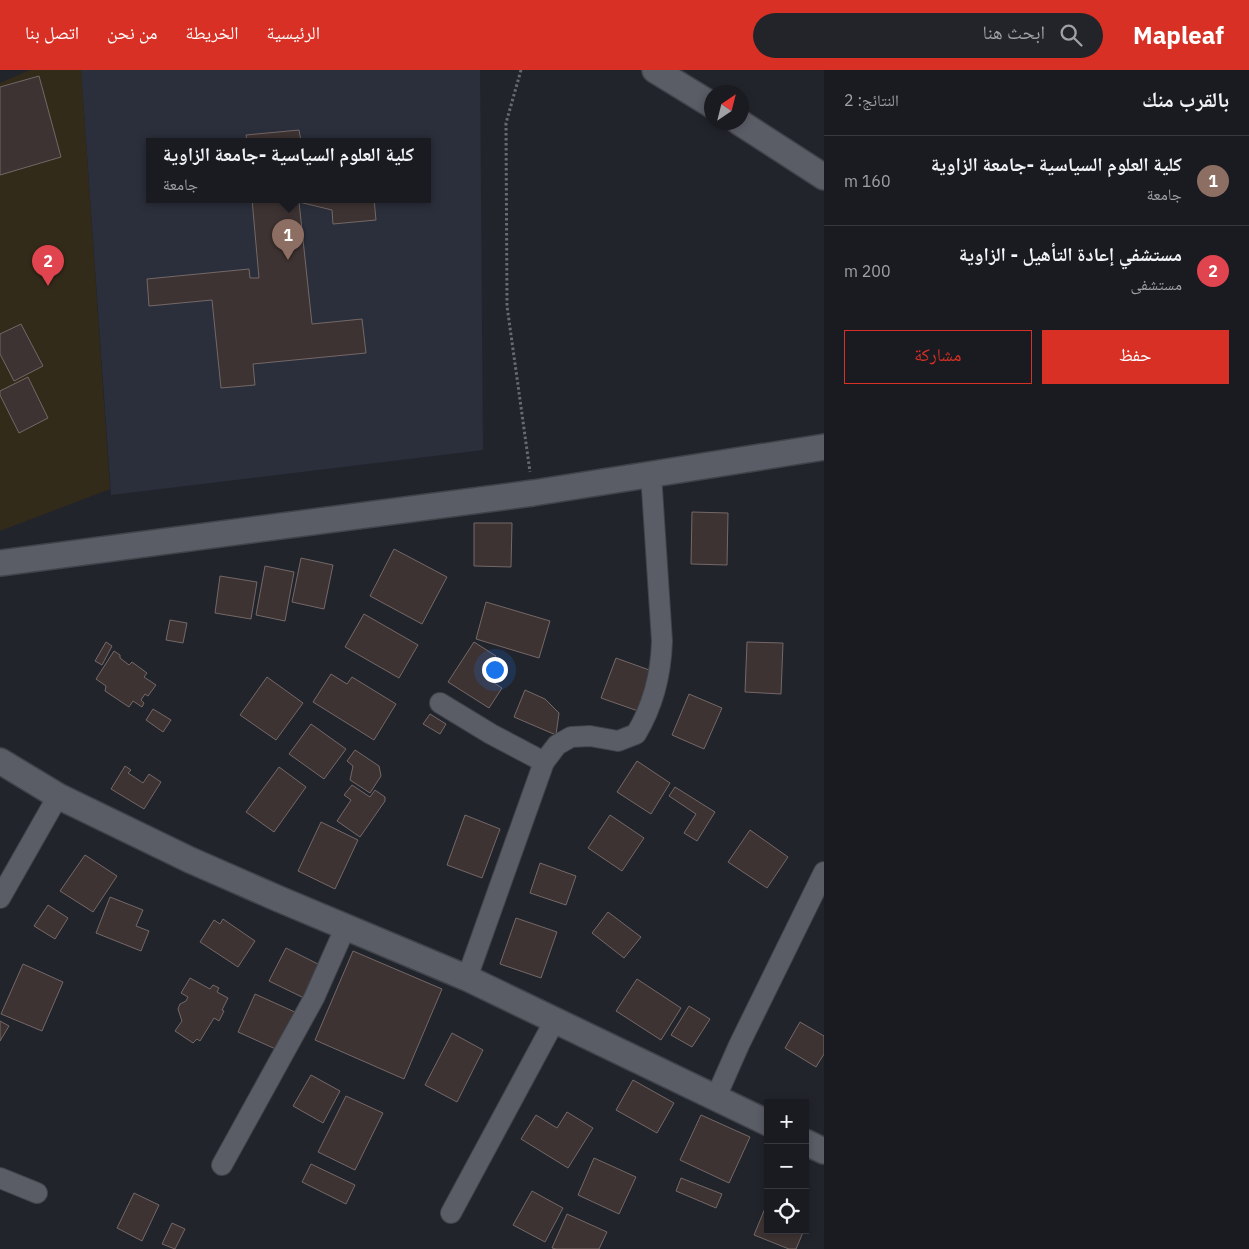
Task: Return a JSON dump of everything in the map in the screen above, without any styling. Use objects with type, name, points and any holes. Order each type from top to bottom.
[{"type":"street","points":[[655,70],[704,100]]},
{"type":"street","points":[[749,128],[824,177]]},
{"type":"street","points":[[0,563],[533,493],[824,447]]},
{"type":"street","points":[[467,978],[544,762],[557,745],[571,737],[590,736],[618,741],[636,734],[654,694],[661,663],[662,641],[651,474]]},
{"type":"street","points":[[440,703],[491,734],[544,762]]},
{"type":"street","points":[[0,760],[58,796],[199,864],[467,978],[764,1121]]},
{"type":"street","points":[[0,898],[58,796]]},
{"type":"street","points":[[716,1097],[750,1022],[824,872]]},
{"type":"street","points":[[222,1165],[314,998],[346,926]]},
{"type":"street","points":[[451,1213],[555,1020]]},
{"type":"street","points":[[809,1144],[824,1151]]},
{"type":"street","points":[[0,1178],[37,1193]]},
{"type":"path","points":[[521,70],[506,123],[507,306],[533,493]]},
{"type":"shaded area","points":[[30,70],[81,70],[110,489],[0,531],[0,83]]},
{"type":"shaded area","points":[[81,70],[480,70],[483,450],[111,495]]},
{"type":"building","points":[[39,76],[61,157],[0,175],[0,87]]},
{"type":"building","points":[[299,130],[300,138],[246,138],[246,135]]},
{"type":"building","points":[[252,203],[299,203],[312,324],[362,319],[366,353],[253,364],[255,385],[221,388],[212,300],[149,306],[147,279],[249,269],[250,278],[259,278]]},
{"type":"building","points":[[303,203],[374,203],[376,220],[333,224],[332,210]]},
{"type":"building","points":[[21,324],[43,366],[14,381],[0,354],[0,334]]},
{"type":"building","points":[[28,377],[48,418],[19,433],[0,395],[0,391]]},
{"type":"building","points":[[692,512],[728,513],[727,565],[691,564]]},
{"type":"building","points":[[474,523],[512,523],[511,567],[474,566]]},
{"type":"building","points":[[394,549],[447,577],[422,624],[370,596]]},
{"type":"building","points":[[301,558],[333,565],[324,609],[292,602]]},
{"type":"building","points":[[265,566],[294,572],[285,621],[256,615]]},
{"type":"building","points":[[220,576],[257,582],[251,619],[215,613]]},
{"type":"building","points":[[486,602],[550,621],[539,658],[476,639]]},
{"type":"building","points":[[364,614],[418,645],[399,678],[345,647]]},
{"type":"building","points":[[170,620],[187,623],[183,643],[166,640]]},
{"type":"building","points":[[106,642],[112,646],[102,665],[95,661]]},
{"type":"building","points":[[474,642],[496,656],[491,664],[500,670],[493,682],[491,681],[502,688],[489,708],[448,682]]},
{"type":"building","points":[[747,642],[783,643],[781,694],[745,692]]},
{"type":"building","points":[[114,651],[129,665],[132,662],[147,673],[144,677],[156,685],[148,696],[145,694],[141,700],[144,703],[142,707],[133,701],[129,707],[105,691],[106,686],[96,679]]},
{"type":"building","points":[[616,658],[652,671],[638,711],[601,698]]},
{"type":"building","points":[[331,674],[347,684],[352,677],[396,704],[374,740],[313,702]]},
{"type":"building","points":[[267,677],[303,703],[276,740],[240,715]]},
{"type":"building","points":[[525,690],[545,699],[559,713],[556,735],[514,717]]},
{"type":"building","points":[[689,694],[722,708],[704,749],[672,735]]},
{"type":"building","points":[[153,709],[171,720],[163,732],[146,720]]},
{"type":"building","points":[[430,714],[446,724],[440,734],[423,724]]},
{"type":"building","points":[[311,724],[346,749],[324,779],[289,754]]},
{"type":"building","points":[[355,750],[379,766],[381,776],[370,793],[350,780],[353,766],[347,761]]},
{"type":"building","points":[[637,761],[670,783],[651,814],[617,792]]},
{"type":"building","points":[[125,766],[131,770],[128,773],[143,783],[149,774],[161,782],[144,809],[111,789]]},
{"type":"building","points":[[279,767],[306,787],[274,832],[246,812]]},
{"type":"building","points":[[352,785],[370,797],[375,790],[385,797],[385,801],[360,837],[337,821],[351,800],[344,795]]},
{"type":"building","points":[[675,787],[715,812],[697,841],[684,833],[696,814],[669,796]]},
{"type":"building","points":[[465,815],[500,829],[482,878],[447,865]]},
{"type":"building","points":[[610,815],[644,838],[622,871],[588,848]]},
{"type":"building","points":[[321,822],[358,840],[335,889],[298,871]]},
{"type":"building","points":[[750,830],[788,857],[767,888],[728,862]]},
{"type":"building","points":[[85,855],[117,876],[93,912],[60,891]]},
{"type":"building","points":[[540,863],[576,876],[566,905],[530,893]]},
{"type":"building","points":[[110,897],[143,910],[136,926],[149,931],[141,951],[96,933]]},
{"type":"building","points":[[48,905],[68,918],[55,939],[34,926]]},
{"type":"building","points":[[608,912],[641,937],[624,958],[592,933]]},
{"type":"building","points":[[516,918],[557,932],[541,978],[500,964]]},
{"type":"building","points":[[223,919],[255,941],[238,967],[200,942],[214,920],[220,924]]},
{"type":"building","points":[[286,948],[320,965],[304,998],[269,981]]},
{"type":"building","points":[[353,951],[442,989],[404,1079],[315,1040]]},
{"type":"building","points":[[23,964],[63,982],[42,1031],[1,1014]]},
{"type":"building","points":[[190,978],[210,989],[213,985],[219,988],[217,992],[228,998],[219,1021],[214,1018],[200,1041],[197,1039],[193,1043],[175,1031],[182,1021],[178,1009],[180,1004],[186,1001],[188,997],[181,993]]},
{"type":"building","points":[[637,979],[681,1008],[661,1040],[616,1011]]},
{"type":"building","points":[[255,994],[297,1013],[280,1051],[238,1032]]},
{"type":"building","points":[[689,1006],[710,1019],[692,1047],[671,1035]]},
{"type":"building","points":[[0,1021],[9,1026],[0,1041]]},
{"type":"building","points":[[800,1022],[824,1036],[824,1054],[816,1067],[785,1048]]},
{"type":"building","points":[[452,1033],[483,1050],[457,1102],[425,1085]]},
{"type":"building","points":[[311,1075],[340,1091],[323,1123],[293,1106]]},
{"type":"building","points":[[633,1080],[674,1103],[657,1133],[616,1110]]},
{"type":"building","points":[[346,1096],[383,1113],[355,1170],[318,1152]]},
{"type":"building","points":[[567,1112],[593,1128],[568,1168],[521,1139],[536,1115],[557,1128]]},
{"type":"building","points":[[701,1115],[750,1137],[729,1183],[680,1160]]},
{"type":"building","points":[[594,1158],[636,1177],[619,1214],[578,1195]]},
{"type":"building","points":[[311,1164],[355,1185],[346,1204],[302,1182]]},
{"type":"building","points":[[681,1178],[722,1194],[716,1208],[676,1191]]},
{"type":"building","points":[[532,1191],[563,1208],[545,1242],[513,1225]]},
{"type":"building","points":[[134,1193],[159,1205],[142,1241],[117,1228]]},
{"type":"building","points":[[764,1211],[764,1234],[802,1234],[796,1249],[789,1249],[754,1235]]},
{"type":"building","points":[[567,1214],[607,1232],[599,1249],[552,1248]]},
{"type":"building","points":[[172,1223],[185,1229],[175,1249],[162,1244]]},
{"type":"place","name":"كلية العلوم السياسية -جامعة الزاوية","points":[[288,260]]},
{"type":"place","name":"مستشفي إعادة التأهيل - الزاوية","points":[[48,286]]}]
